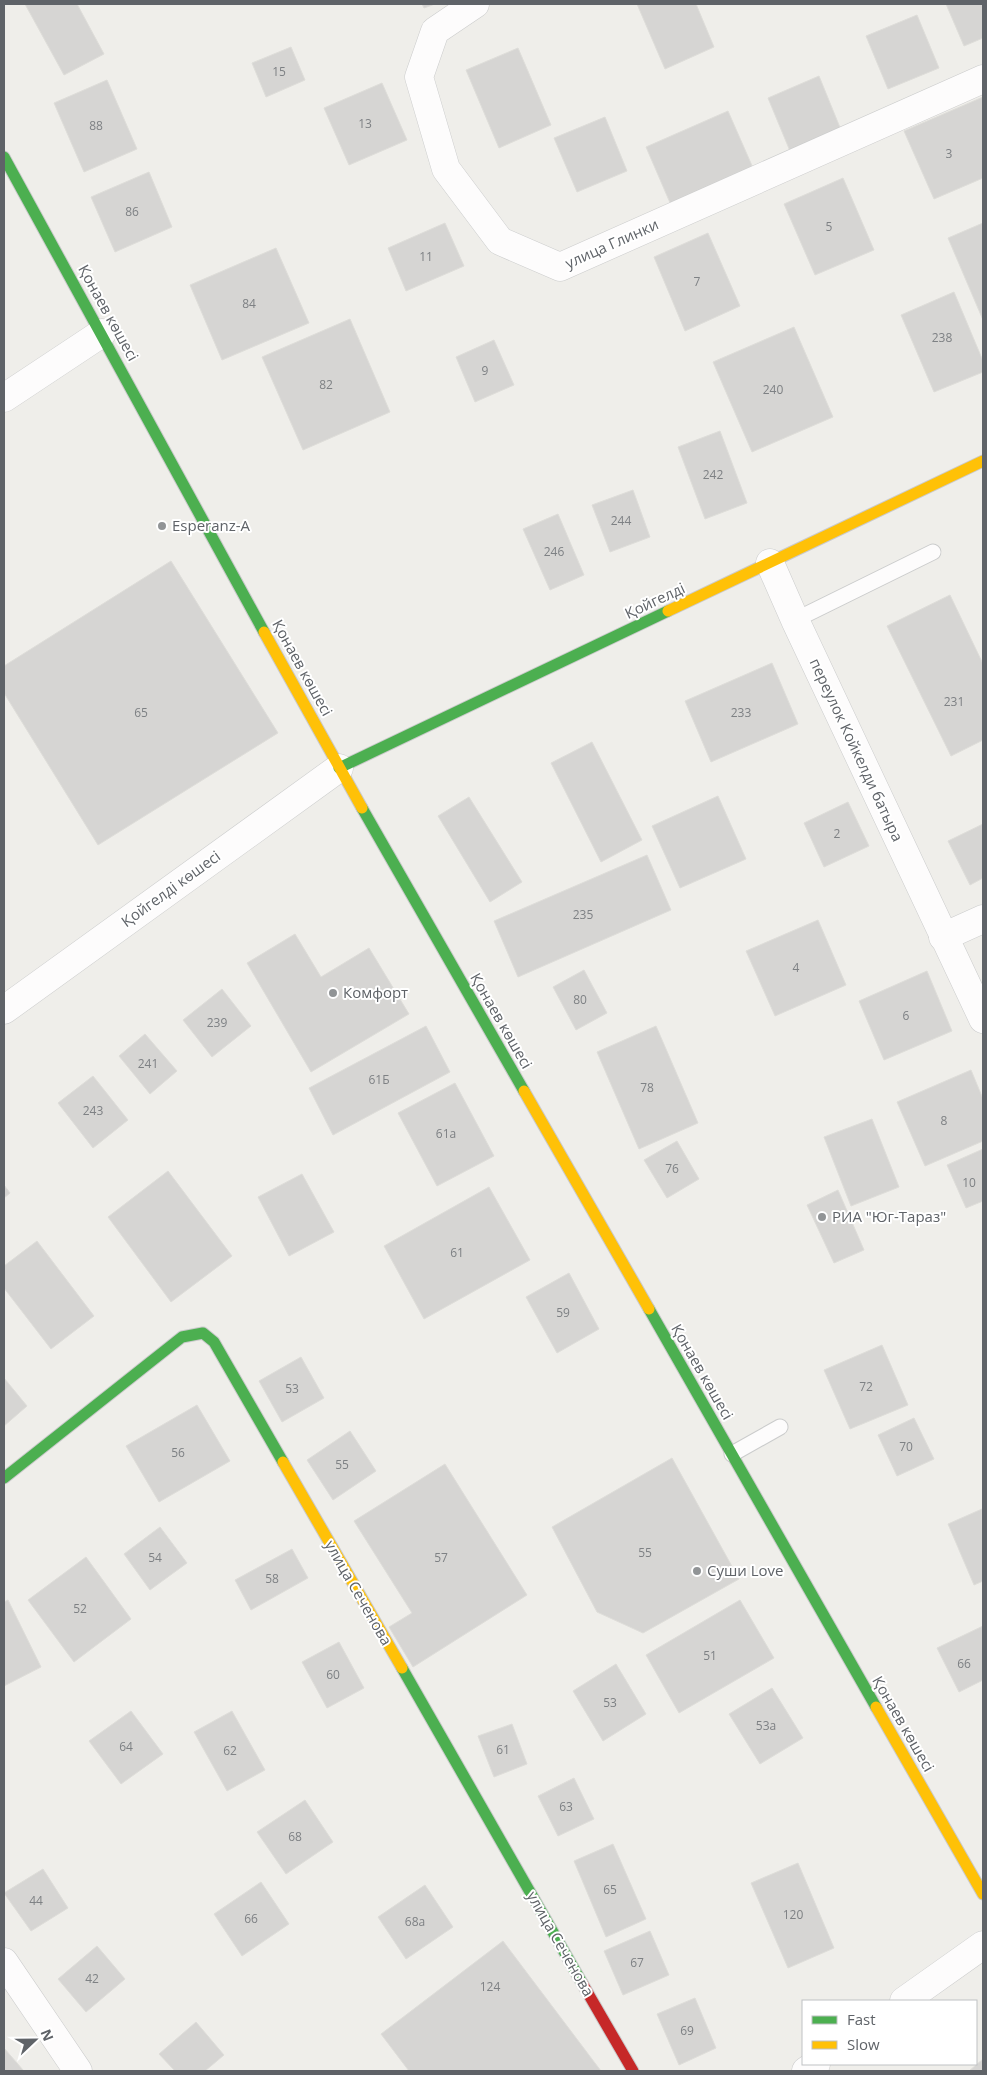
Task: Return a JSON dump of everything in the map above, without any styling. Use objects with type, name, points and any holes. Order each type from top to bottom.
[{"type":"main road","name":"Қонаев көшесі","points":[[4,157],[339,768],[983,1894]]},
{"type":"main road","name":"Қойгелді","points":[[339,768],[983,460]]},
{"type":"main road","name":"улица Сеченова","points":[[4,1478],[182,1337],[202,1333],[214,1342],[633,2071]]},
{"type":"street","name":"улица Глинки","points":[[475,4],[435,31],[419,77],[446,169],[500,241],[560,267],[983,79]]},
{"type":"street","points":[[4,398],[102,333]]},
{"type":"street","name":"переулок Койкелди батыра","points":[[770,563],[983,1019]]},
{"type":"street","name":"Қойгелді көшесі","points":[[4,1010],[339,768]]},
{"type":"street","points":[[944,937],[983,919]]},
{"type":"street","points":[[905,2000],[983,1945]]},
{"type":"street","points":[[4,1962],[78,2071]]},
{"type":"lane","points":[[795,620],[933,552]]},
{"type":"lane","points":[[732,1454],[780,1427]]},
{"type":"building","points":[[25,4],[77,4],[104,54],[64,75]]},
{"type":"building","points":[[422,4],[435,4],[424,8]]},
{"type":"building","points":[[637,4],[696,4],[714,47],[665,69]]},
{"type":"building","points":[[946,4],[983,4],[983,38],[964,46]]},
{"type":"building","points":[[917,15],[939,68],[888,89],[866,36]]},
{"type":"building","points":[[291,47],[305,80],[266,97],[252,63]]},
{"type":"building","points":[[518,48],[551,125],[499,148],[466,70]]},
{"type":"building","points":[[819,76],[841,130],[790,151],[768,98]]},
{"type":"building","points":[[107,80],[137,149],[84,172],[54,103]]},
{"type":"building","points":[[382,83],[407,140],[349,165],[324,108]]},
{"type":"building","points":[[983,97],[983,178],[934,199],[904,131]]},
{"type":"building","points":[[728,111],[753,168],[671,205],[646,147]]},
{"type":"building","points":[[605,117],[627,171],[577,192],[554,138]]},
{"type":"building","points":[[149,172],[172,227],[115,252],[91,197]]},
{"type":"building","points":[[843,178],[874,250],[815,275],[784,204]]},
{"type":"building","points":[[445,223],[464,266],[406,291],[388,248]]},
{"type":"building","points":[[983,223],[983,320],[948,238]]},
{"type":"building","points":[[708,233],[740,306],[685,331],[654,257]]},
{"type":"building","points":[[276,248],[309,323],[222,360],[190,285]]},
{"type":"building","points":[[954,292],[983,361],[983,372],[934,392],[901,315]]},
{"type":"building","points":[[350,319],[390,412],[303,450],[262,357]]},
{"type":"building","points":[[794,327],[833,417],[752,452],[713,362]]},
{"type":"building","points":[[494,340],[514,385],[475,402],[456,357]]},
{"type":"building","points":[[720,431],[747,503],[705,519],[678,447]]},
{"type":"building","points":[[633,490],[650,537],[610,552],[592,505]]},
{"type":"building","points":[[558,514],[584,575],[550,590],[523,529]]},
{"type":"building","points":[[171,561],[278,733],[98,845],[4,693],[4,666]]},
{"type":"building","points":[[950,595],[983,664],[983,740],[951,756],[887,626]]},
{"type":"building","points":[[772,663],[798,724],[711,762],[685,701]]},
{"type":"building","points":[[592,742],[642,840],[601,862],[551,763]]},
{"type":"building","points":[[718,796],[746,859],[680,888],[652,826]]},
{"type":"building","points":[[469,797],[522,882],[490,902],[438,816]]},
{"type":"building","points":[[848,802],[869,846],[824,867],[804,823]]},
{"type":"building","points":[[983,824],[983,878],[970,885],[948,841]]},
{"type":"building","points":[[647,855],[671,910],[518,977],[494,921]]},
{"type":"building","points":[[818,920],[846,985],[775,1016],[746,951]]},
{"type":"building","points":[[295,934],[321,977],[369,948],[409,1014],[311,1072],[247,963]]},
{"type":"building","points":[[584,970],[607,1013],[576,1030],[553,987]]},
{"type":"building","points":[[927,971],[952,1031],[884,1060],[859,1001]]},
{"type":"building","points":[[222,989],[251,1026],[212,1057],[183,1020]]},
{"type":"building","points":[[426,1026],[450,1072],[333,1135],[309,1088]]},
{"type":"building","points":[[656,1026],[698,1123],[639,1149],[597,1052]]},
{"type":"building","points":[[145,1034],[177,1071],[150,1094],[119,1056]]},
{"type":"building","points":[[971,1070],[983,1099],[983,1141],[925,1166],[897,1102]]},
{"type":"building","points":[[93,1076],[128,1120],[93,1148],[58,1103]]},
{"type":"building","points":[[455,1083],[494,1156],[437,1186],[398,1113]]},
{"type":"building","points":[[872,1119],[899,1187],[851,1206],[824,1137]]},
{"type":"building","points":[[677,1141],[699,1179],[667,1198],[644,1160]]},
{"type":"building","points":[[983,1149],[983,1201],[966,1208],[947,1165]]},
{"type":"building","points":[[168,1171],[232,1256],[171,1302],[108,1217]]},
{"type":"building","points":[[302,1174],[334,1232],[289,1256],[258,1197]]},
{"type":"building","points":[[4,1185],[10,1193],[4,1198]]},
{"type":"building","points":[[489,1187],[530,1260],[424,1319],[384,1246]]},
{"type":"building","points":[[838,1190],[864,1250],[834,1263],[807,1205]]},
{"type":"building","points":[[37,1241],[94,1316],[51,1349],[4,1288],[4,1266]]},
{"type":"building","points":[[569,1273],[599,1329],[557,1353],[526,1297]]},
{"type":"building","points":[[882,1345],[908,1405],[850,1429],[824,1370]]},
{"type":"building","points":[[301,1357],[324,1398],[282,1422],[259,1381]]},
{"type":"building","points":[[4,1378],[27,1406],[4,1426]]},
{"type":"building","points":[[197,1405],[230,1461],[159,1502],[126,1446]]},
{"type":"building","points":[[914,1418],[934,1459],[897,1476],[878,1435]]},
{"type":"building","points":[[350,1431],[376,1471],[333,1500],[307,1460]]},
{"type":"building","points":[[672,1458],[739,1579],[643,1633],[597,1612],[552,1527]]},
{"type":"building","points":[[445,1464],[527,1595],[413,1667],[389,1627],[412,1613],[354,1521]]},
{"type":"building","points":[[982,1509],[983,1581],[974,1585],[948,1524]]},
{"type":"building","points":[[160,1527],[187,1563],[150,1590],[124,1554]]},
{"type":"building","points":[[292,1549],[308,1578],[251,1610],[235,1580]]},
{"type":"building","points":[[86,1557],[131,1619],[74,1662],[28,1600]]},
{"type":"building","points":[[8,1600],[41,1667],[4,1686],[4,1602]]},
{"type":"building","points":[[740,1600],[774,1658],[679,1713],[646,1655]]},
{"type":"building","points":[[983,1626],[983,1680],[959,1692],[937,1648]]},
{"type":"building","points":[[339,1642],[364,1688],[327,1708],[302,1662]]},
{"type":"building","points":[[616,1664],[646,1714],[603,1741],[573,1691]]},
{"type":"building","points":[[772,1688],[803,1738],[760,1764],[729,1714]]},
{"type":"building","points":[[131,1711],[163,1754],[121,1784],[89,1741]]},
{"type":"building","points":[[232,1711],[265,1770],[227,1791],[194,1732]]},
{"type":"building","points":[[512,1724],[527,1764],[494,1777],[478,1736]]},
{"type":"building","points":[[574,1778],[594,1819],[558,1836],[538,1796]]},
{"type":"building","points":[[305,1800],[333,1842],[286,1874],[257,1832]]},
{"type":"building","points":[[613,1844],[646,1919],[606,1937],[574,1861]]},
{"type":"building","points":[[798,1863],[834,1948],[788,1968],[751,1883]]},
{"type":"building","points":[[43,1869],[68,1908],[31,1931],[4,1893]]},
{"type":"building","points":[[261,1882],[289,1924],[242,1956],[214,1914]]},
{"type":"building","points":[[425,1885],[453,1927],[406,1959],[378,1917]]},
{"type":"building","points":[[650,1931],[669,1975],[623,1995],[604,1951]]},
{"type":"building","points":[[503,1941],[601,2071],[409,2071],[381,2034]]},
{"type":"building","points":[[97,1946],[125,1979],[86,2012],[58,1979]]},
{"type":"building","points":[[695,1998],[716,2048],[679,2065],[657,2014]]},
{"type":"building","points":[[196,2022],[224,2055],[205,2071],[175,2071],[159,2054]]},
{"type":"building","points":[[4,2048],[23,2070],[22,2071],[4,2071]]},
{"type":"building","points":[[983,2059],[983,2071],[969,2071],[977,2065]]},
{"type":"traffic: fast","points":[[4,157],[264,632]]},
{"type":"traffic: fast","points":[[339,768],[668,611]]},
{"type":"traffic: fast","points":[[362,808],[524,1091]]},
{"type":"traffic: fast","points":[[649,1309],[876,1707]]},
{"type":"traffic: fast","points":[[4,1478],[182,1337],[203,1333],[214,1342],[283,1462]]},
{"type":"traffic: fast","points":[[402,1668],[582,1983]]},
{"type":"traffic: slow","points":[[668,611],[983,461]]},
{"type":"traffic: slow","points":[[264,632],[362,808]]},
{"type":"traffic: slow","points":[[524,1091],[649,1309]]},
{"type":"traffic: slow","points":[[283,1462],[402,1668]]},
{"type":"traffic: slow","points":[[876,1707],[983,1894]]},
{"type":"traffic: jam","points":[[582,1983],[633,2071]]},
{"type":"place","name":"Esperanz-A","points":[[162,526]]},
{"type":"place","name":"Комфорт","points":[[333,993]]},
{"type":"place","name":"РИА \"Юг-Тараз\"","points":[[822,1217]]},
{"type":"place","name":"Суши Love","points":[[697,1571]]}]
